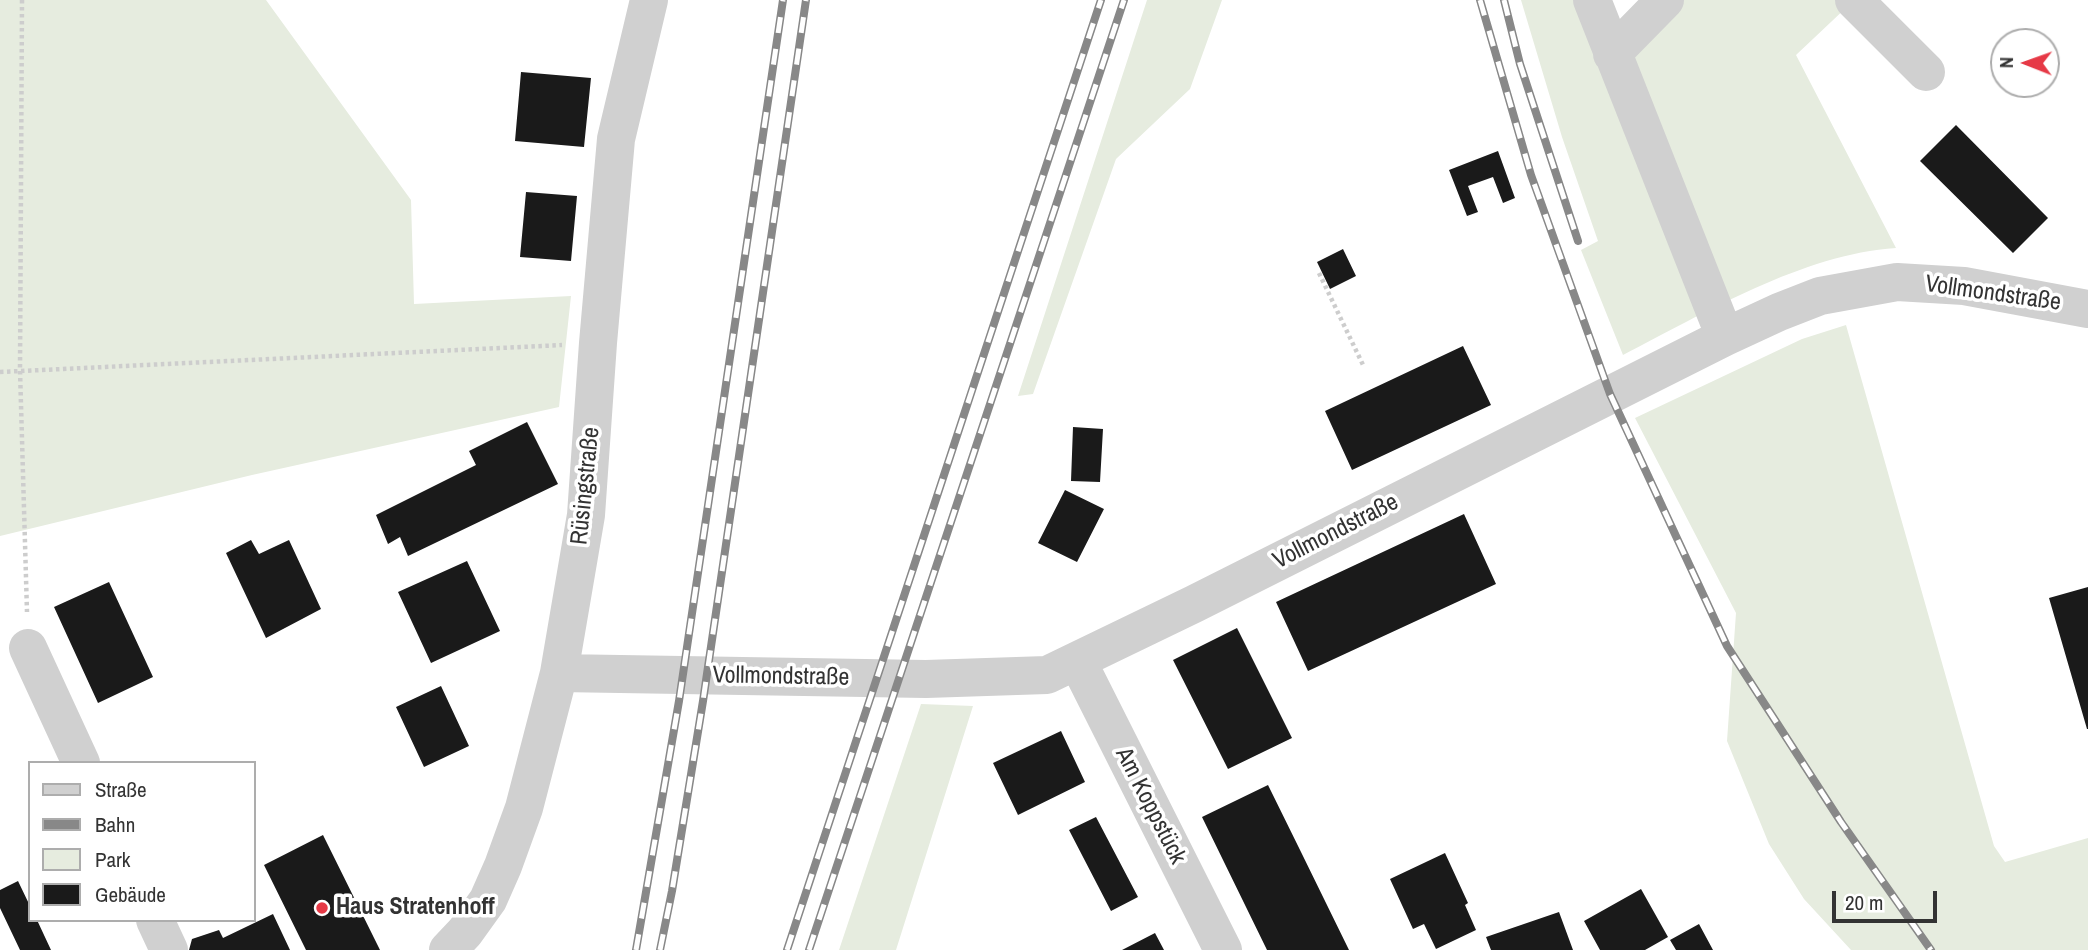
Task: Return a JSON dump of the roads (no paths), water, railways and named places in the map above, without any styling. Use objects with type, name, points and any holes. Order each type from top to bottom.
[{"type":"street","name":"Rüsingstraße","points":[[448,950],[488,901],[503,866],[524,808],[559,673],[586,515],[616,139],[649,0]]},
{"type":"street","points":[[1592,0],[1725,337]]},
{"type":"street","points":[[1612,54],[1665,0]]},
{"type":"street","points":[[1854,0],[1926,72]]},
{"type":"street","name":"Vollmondstraße","points":[[559,673],[899,678],[1048,675],[1725,337],[1821,296],[1897,282],[1964,286],[2088,309]]},
{"type":"street","points":[[28,648],[80,761]]},
{"type":"street","name":"Am Koppstück","points":[[1078,662],[1223,950]]},
{"type":"street","points":[[156,922],[169,950]]},
{"type":"railway","points":[[636,950],[679,701],[783,0]]},
{"type":"railway","points":[[660,950],[703,701],[806,0]]},
{"type":"railway","points":[[787,950],[1101,0]]},
{"type":"railway","points":[[809,950],[1124,0]]},
{"type":"railway","points":[[1480,0],[1531,175],[1610,394],[1727,646],[1841,822],[1931,950]]},
{"type":"railway","points":[[1504,0],[1520,64],[1578,241]]},
{"type":"place","name":"Haus Stratenhoff","points":[[322,908]]}]
